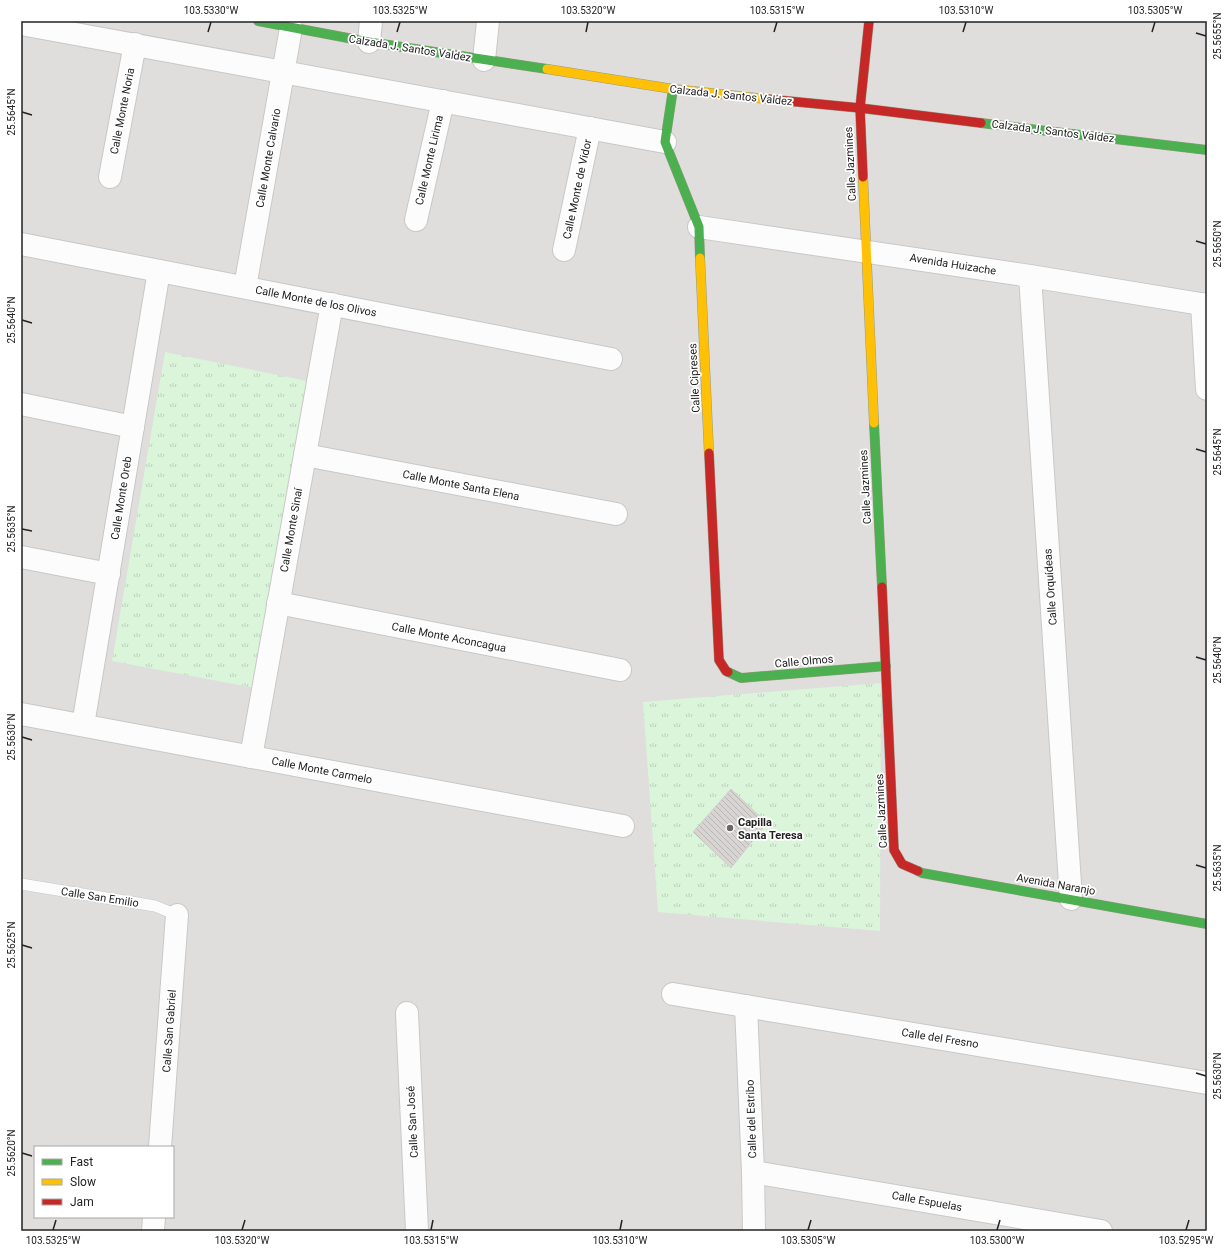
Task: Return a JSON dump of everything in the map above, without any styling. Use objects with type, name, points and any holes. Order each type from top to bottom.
[{"type":"street","name":"Calzada J. Santos Valdez","points":[[258,21],[291,28],[370,31],[484,60],[672,89],[860,108],[1207,150]]},
{"type":"street","points":[[484,60],[488,21]]},
{"type":"street","name":"Calle Jazmines","points":[[869,21],[860,108],[894,850],[902,864]]},
{"type":"street","points":[[21,24],[665,142]]},
{"type":"street","name":"Calle Monte Calvario","points":[[245,288],[291,28]]},
{"type":"street","name":"Calle Monte Noria","points":[[110,177],[135,44]]},
{"type":"street","name":"Calle Cipreses","points":[[672,89],[665,142],[699,227],[719,660],[726,671]]},
{"type":"street","name":"Calle Monte Lirima","points":[[416,220],[443,101]]},
{"type":"street","name":"Calle Monte de Vidor","points":[[564,250],[590,128]]},
{"type":"street","name":"Avenida Huizache","points":[[699,227],[1030,276],[1205,305]]},
{"type":"street","name":"Calle Monte de los Olivos","points":[[21,244],[611,359]]},
{"type":"street","name":"Calle Monte Oreb","points":[[83,725],[159,271]]},
{"type":"street","name":"Calle Orquídeas","points":[[1030,276],[1070,899]]},
{"type":"street","name":"Calle Monte Sinaí","points":[[251,757],[332,304]]},
{"type":"street","points":[[1205,305],[1207,389]]},
{"type":"street","points":[[21,404],[133,427]]},
{"type":"street","name":"Calle Monte Santa Elena","points":[[305,455],[616,514]]},
{"type":"street","points":[[21,557],[109,574]]},
{"type":"street","name":"Calle Monte Aconcagua","points":[[278,603],[620,670]]},
{"type":"street","name":"Calle Olmos","points":[[726,671],[741,678],[886,666]]},
{"type":"street","name":"Calle Monte Carmelo","points":[[21,714],[623,826]]},
{"type":"street","name":"Avenida Naranjo","points":[[902,864],[922,873],[1207,924]]},
{"type":"street","name":"Calle San Gabriel","points":[[160,1146],[177,915]]},
{"type":"street","name":"Calle del Fresno","points":[[673,994],[1207,1083]]},
{"type":"street","name":"Calle del Estribo","points":[[746,1006],[754,1231]]},
{"type":"street","name":"Calle San José","points":[[407,1013],[417,1231]]},
{"type":"street","name":"Calle Espuelas","points":[[753,1172],[1102,1231]]},
{"type":"street","points":[[153,1231],[154,1218]]},
{"type":"lane","name":"Calle San Emilio","points":[[21,884],[155,906],[177,915]]},
{"type":"shaded area","points":[[21,21],[1207,21],[1207,1231],[21,1231]]},
{"type":"green space","points":[[165,352],[307,381],[255,688],[112,661]]},
{"type":"green space","points":[[881,683],[880,931],[658,912],[643,702]]},
{"type":"building","name":"Capilla Santa Teresa","points":[[731,789],[767,823],[731,868],[693,832]]},
{"type":"traffic: fast","points":[[258,21],[369,42],[547,69]]},
{"type":"traffic: fast","points":[[673,89],[665,142],[699,227],[700,258]]},
{"type":"traffic: fast","points":[[981,123],[1207,150]]},
{"type":"traffic: fast","points":[[874,423],[882,587]]},
{"type":"traffic: fast","points":[[728,672],[741,678],[886,666]]},
{"type":"traffic: fast","points":[[918,871],[922,873],[1207,924]]},
{"type":"traffic: slow","points":[[547,69],[673,89],[767,99]]},
{"type":"traffic: slow","points":[[863,177],[874,423]]},
{"type":"traffic: slow","points":[[700,258],[709,453]]},
{"type":"traffic: jam","points":[[863,177],[860,108],[869,21]]},
{"type":"traffic: jam","points":[[767,99],[860,108],[981,123]]},
{"type":"traffic: jam","points":[[709,453],[719,660],[728,672]]},
{"type":"traffic: jam","points":[[882,587],[894,850],[902,864],[918,871]]},
{"type":"place","name":"Capilla Santa Teresa","points":[[730,828]]}]
